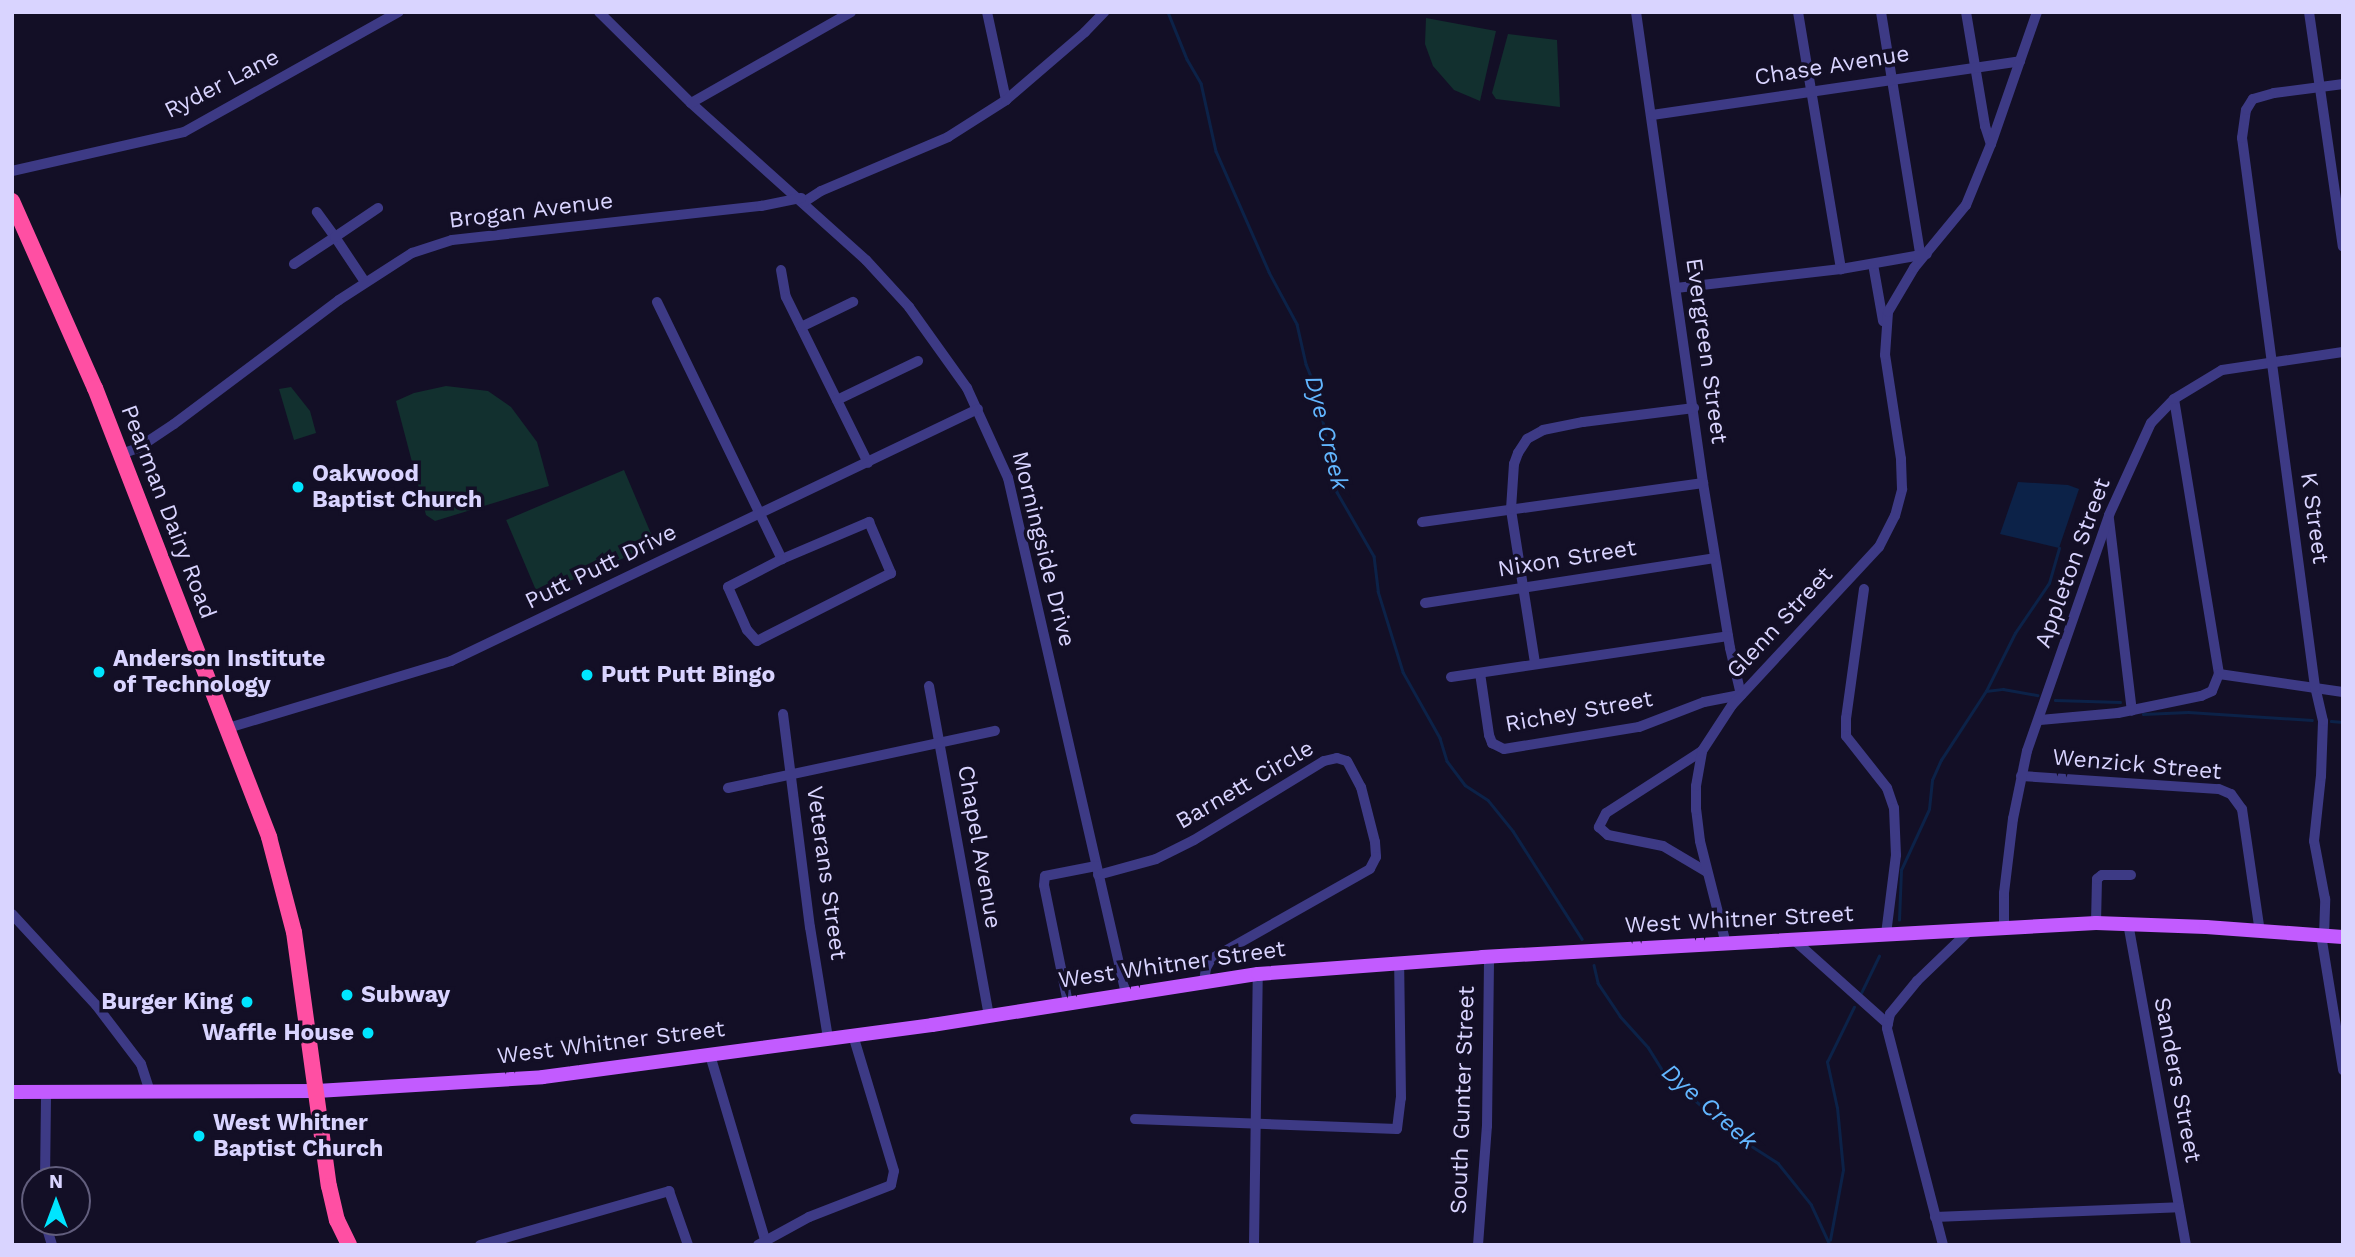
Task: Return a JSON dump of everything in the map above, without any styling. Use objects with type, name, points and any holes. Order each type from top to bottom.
[{"type":"highway","name":"Pearman Dairy Road","points":[[12,201],[95,388],[269,836],[295,936],[329,1186],[337,1220],[349,1245]]},
{"type":"main road","name":"West Whitner Street","points":[[12,1092],[317,1091],[542,1077],[853,1035],[1258,974],[1489,956],[2096,923],[2343,937]]},
{"type":"street","name":"Ryder Lane","points":[[12,171],[184,132],[398,12]]},
{"type":"street","name":"Morningside Drive","points":[[599,12],[691,103],[866,260],[909,307],[955,369],[978,409],[1010,488],[1126,994]]},
{"type":"street","points":[[691,103],[851,12]]},
{"type":"street","points":[[987,12],[1006,100]]},
{"type":"street","name":"Brogan Avenue","points":[[121,454],[138,449],[365,282],[412,253],[452,240],[802,200],[948,137],[1006,100],[1085,32],[1104,12]]},
{"type":"street","name":"Evergreen Street","points":[[1636,12],[1703,483],[1728,636],[1741,695]]},
{"type":"street","points":[[1798,12],[1841,269]]},
{"type":"street","points":[[1676,288],[1841,269],[1924,254],[1881,12]]},
{"type":"street","points":[[1966,12],[1974,66],[1991,144]]},
{"type":"street","name":"Glenn Street","points":[[1726,944],[1707,872],[1696,810],[1696,786],[1702,751],[1706,740],[1741,695],[1879,547],[1895,516],[1902,489],[1901,459],[1885,355],[1888,312],[1899,290],[1924,254],[1966,205],[1991,144],[2037,12]]},
{"type":"street","points":[[2309,12],[2343,247]]},
{"type":"street","name":"Chase Avenue","points":[[1652,114],[2020,61]]},
{"type":"street","points":[[2319,87],[2343,84]]},
{"type":"street","name":"K Street","points":[[2319,87],[2274,93],[2253,99],[2248,105],[2242,138],[2315,687],[2323,721],[2321,776],[2314,841],[2325,899],[2323,935],[2343,1070]]},
{"type":"street","points":[[294,264],[378,208]]},
{"type":"street","points":[[317,212],[365,282]]},
{"type":"street","name":"Glenn Street","points":[[1872,264],[1885,331]]},
{"type":"street","points":[[781,270],[786,298],[869,463]]},
{"type":"street","points":[[657,302],[782,559]]},
{"type":"street","points":[[800,327],[853,302]]},
{"type":"street","name":"Appleton Street","points":[[2004,927],[2004,893],[2021,776],[2109,515],[2151,423],[2174,399],[2222,370],[2343,352]]},
{"type":"street","points":[[837,400],[918,361]]},
{"type":"street","points":[[2040,720],[2132,711],[2201,696],[2212,691],[2218,674],[2174,399]]},
{"type":"street","points":[[1535,663],[1511,509],[1514,464],[1527,439],[1543,430],[1583,422],[1694,408]]},
{"type":"street","name":"Putt Putt Drive","points":[[228,728],[451,661],[978,409]]},
{"type":"street","points":[[1422,522],[1703,483]]},
{"type":"street","points":[[2109,515],[2132,711]]},
{"type":"street","points":[[869,522],[891,573],[757,642],[747,630],[728,587],[782,559],[869,522]]},
{"type":"street","name":"Nixon Street","points":[[1425,603],[1715,558]]},
{"type":"street","points":[[1864,589],[1846,718],[1846,736],[1887,788],[1894,808],[1896,855],[1886,934]]},
{"type":"street","points":[[1451,677],[1728,636]]},
{"type":"street","name":"Richey Street","points":[[1480,673],[1489,735],[1492,743],[1504,750],[1639,727],[1704,702],[1741,695]]},
{"type":"street","points":[[2218,674],[2343,692]]},
{"type":"street","name":"Chapel Avenue","points":[[929,686],[989,1015]]},
{"type":"street","name":"Veterans Street","points":[[783,714],[810,927],[828,1038]]},
{"type":"street","points":[[729,788],[995,731]]},
{"type":"street","points":[[1702,751],[1606,813],[1598,827],[1608,835],[1663,846],[1707,872]]},
{"type":"street","name":"Barnett Circle","points":[[1097,870],[1156,859],[1194,840],[1324,761],[1337,758],[1347,761],[1361,787],[1375,842],[1376,857],[1370,869],[1211,959],[1206,968],[1204,982]]},
{"type":"street","name":"Wenzick Street","points":[[2021,776],[2219,789],[2231,794],[2242,809],[2260,932]]},
{"type":"street","points":[[1068,1003],[1044,885],[1045,876],[1097,870]]},
{"type":"street","points":[[2096,923],[2097,879],[2102,875],[2131,875]]},
{"type":"street","points":[[12,914],[101,1012],[141,1064],[150,1092]]},
{"type":"street","name":"Sanders Street","points":[[2128,923],[2186,1245]]},
{"type":"street","points":[[1943,1245],[1888,1024],[1891,1014],[1917,981],[1972,928]]},
{"type":"street","points":[[1794,940],[1888,1024]]},
{"type":"street","name":"South Gunter Street","points":[[1478,1245],[1487,1126],[1489,956]]},
{"type":"street","points":[[1136,1119],[1385,1131],[1397,1129],[1400,1126],[1399,963]]},
{"type":"street","points":[[1254,1245],[1258,974]]},
{"type":"street","points":[[710,1055],[762,1242],[809,1217],[891,1185],[894,1171],[853,1035]]},
{"type":"street","points":[[45,1166],[46,1092]]},
{"type":"street","points":[[480,1245],[669,1191],[688,1245]]},
{"type":"street","points":[[1935,1217],[2179,1207]]},
{"type":"green space","points":[[1426,18],[1496,31],[1480,101],[1454,90],[1433,66],[1425,44]]},
{"type":"green space","points":[[1508,34],[1557,40],[1560,107],[1496,99],[1492,93]]},
{"type":"green space","points":[[446,386],[488,391],[511,407],[537,442],[549,486],[435,521],[426,515],[396,401],[414,393]]},
{"type":"green space","points":[[291,387],[310,411],[316,433],[294,440],[279,389]]},
{"type":"green space","points":[[624,470],[656,545],[538,595],[506,520]]},
{"type":"water","points":[[2018,482],[2068,485],[2079,489],[2059,548],[2000,534]]},
{"type":"waterway","name":"Dye Creek","points":[[1168,12],[1187,59],[1201,83],[1216,151],[1269,272],[1297,324],[1306,364],[1317,391],[1337,492],[1374,556],[1378,591],[1403,672],[1440,738],[1447,761],[1465,785],[1488,800],[1513,831],[1582,939]]},
{"type":"waterway","points":[[1899,920],[1901,870],[1929,809],[1932,780],[1941,760],[1986,691],[2015,633],[2049,583],[2059,548]]},
{"type":"waterway","points":[[1986,691],[2003,689],[2037,695]]},
{"type":"waterway","points":[[2055,700],[2120,702]]},
{"type":"waterway","points":[[2143,714],[2188,712],[2312,720]]},
{"type":"waterway","points":[[2331,721],[2343,722]]},
{"type":"waterway","points":[[1861,993],[1879,956]]},
{"type":"waterway","name":"Dye Creek","points":[[1594,965],[1598,983],[1620,1016],[1648,1047],[1665,1074],[1736,1136],[1778,1163],[1811,1204],[1830,1245]]},
{"type":"waterway","points":[[1830,1240],[1843,1170],[1837,1108],[1827,1062],[1854,1007]]},
{"type":"place","name":"Oakwood Baptist Church","points":[[298,487]]},
{"type":"place","name":"Anderson Institute of Technology","points":[[99,672]]},
{"type":"place","name":"Putt Putt Bingo","points":[[587,675]]},
{"type":"place","name":"Subway","points":[[347,995]]},
{"type":"place","name":"Burger King","points":[[247,1002]]},
{"type":"place","name":"Waffle House","points":[[368,1033]]},
{"type":"place","name":"West Whitner Baptist Church","points":[[199,1136]]}]
